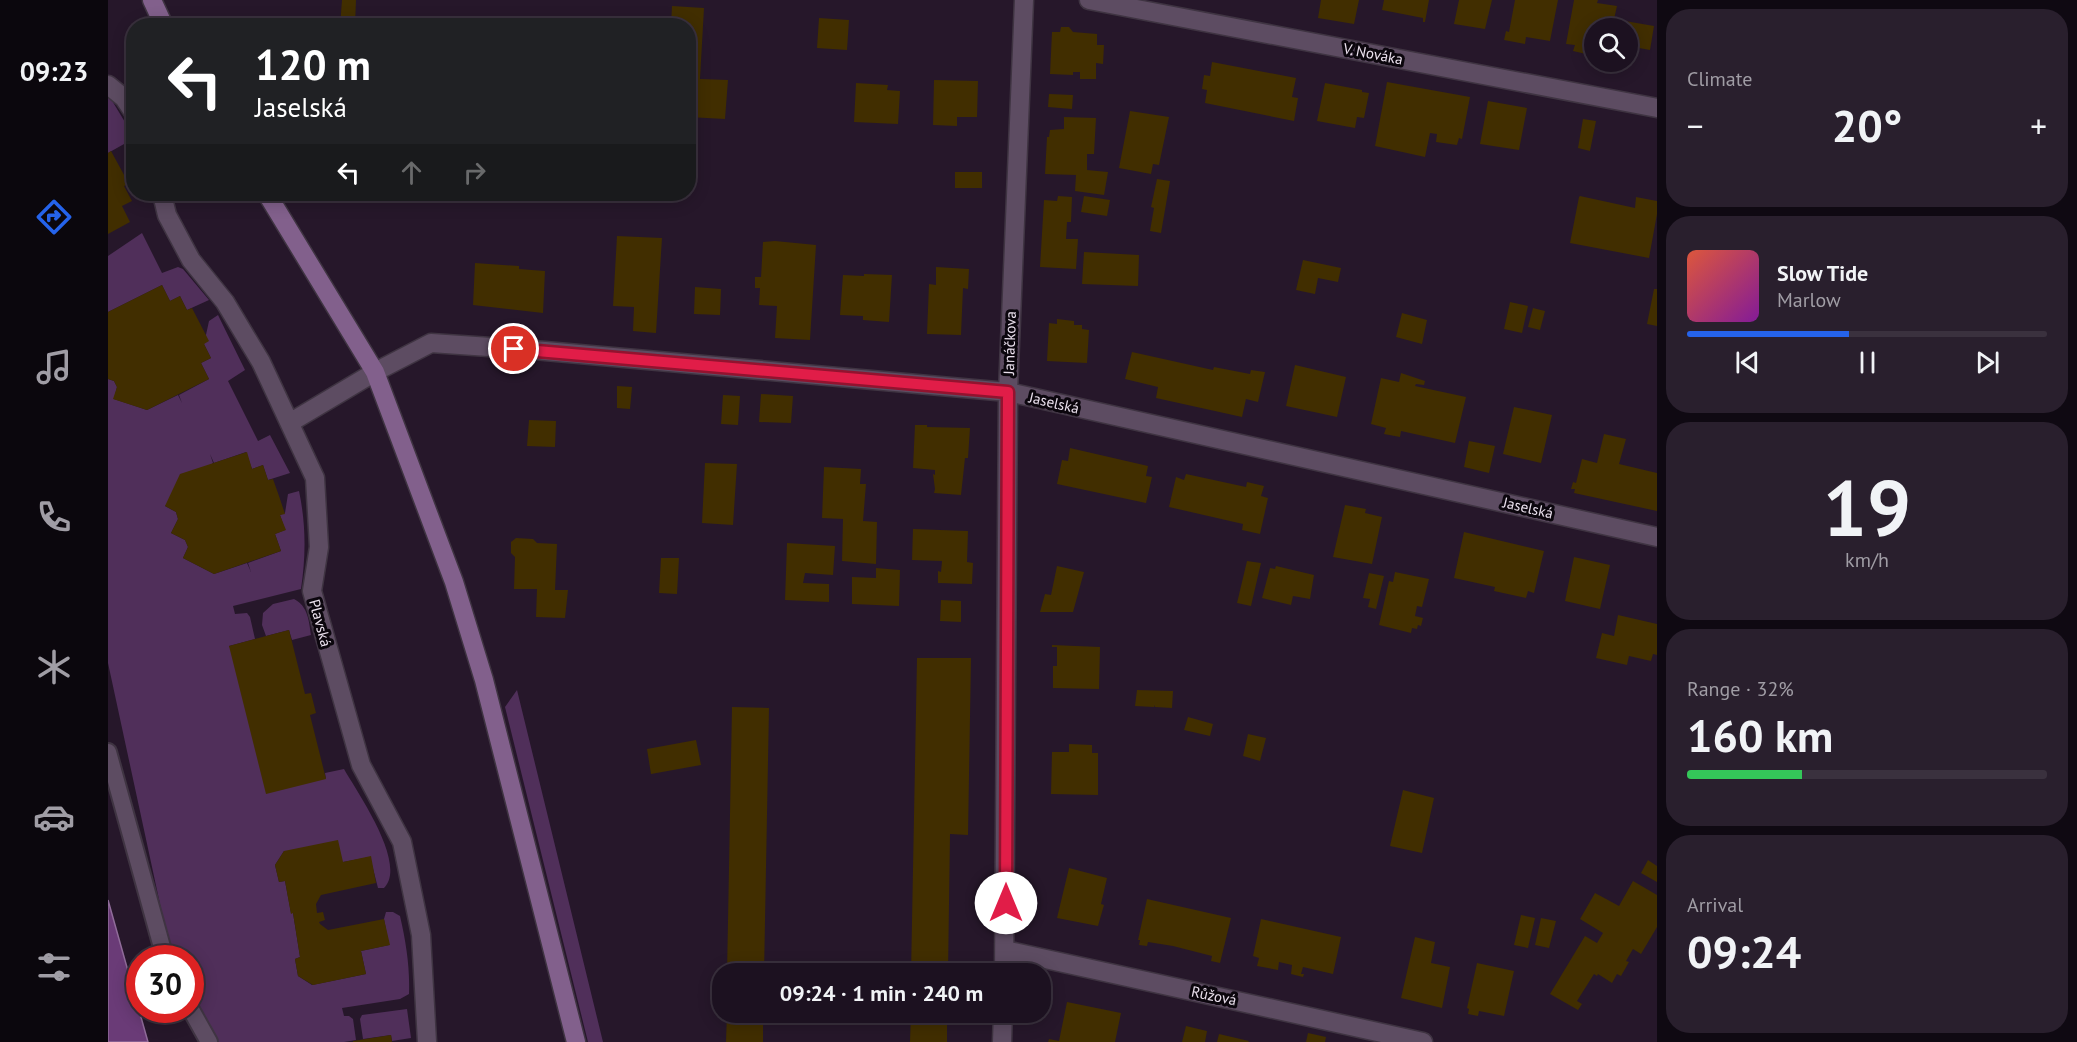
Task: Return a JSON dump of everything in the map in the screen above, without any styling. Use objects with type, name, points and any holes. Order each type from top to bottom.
[{"type":"street","points":[[152,0],[160,18]]},
{"type":"street","name":"Janáčkova","points":[[1005,963],[1008,392],[1024,0]]},
{"type":"street","name":"V. Nováka","points":[[1089,0],[1657,108]]},
{"type":"street","points":[[108,85],[126,101]]},
{"type":"street","name":"Plavská","points":[[164,201],[167,215],[191,260],[225,302],[261,362],[291,422],[315,478],[319,547],[312,591],[361,765],[402,843],[421,935],[427,1042]]},
{"type":"street","points":[[271,201],[375,372],[454,582],[484,680],[576,1042]]},
{"type":"street","name":"Jaselská","points":[[291,422],[375,372],[432,343],[1008,392],[1657,537]]},
{"type":"street","name":"Růžová","points":[[1005,950],[1423,1042]]},
{"type":"street","points":[[1002,1042],[1003,1023]]},
{"type":"lane","points":[[108,752],[161,945]]},
{"type":"lane","points":[[198,1023],[209,1042]]},
{"type":"shaded area","points":[[108,97],[126,124],[126,143],[108,153]]},
{"type":"shaded area","points":[[142,233],[162,273],[178,267],[183,269],[209,300],[187,310],[180,296],[170,301],[162,285],[108,312],[108,256]]},
{"type":"shaded area","points":[[218,315],[245,370],[228,381],[258,441],[270,435],[290,473],[268,480],[263,465],[252,469],[246,452],[214,463],[210,454],[213,463],[165,506],[176,512],[178,519],[171,533],[185,540],[188,547],[183,558],[214,574],[247,563],[251,572],[248,563],[281,551],[275,534],[285,530],[280,515],[285,513],[288,494],[299,491],[304,540],[301,589],[233,606],[235,614],[247,613],[250,617],[255,639],[229,646],[326,779],[325,773],[344,769],[369,810],[385,846],[390,863],[390,877],[384,888],[378,888],[370,857],[343,862],[284,851],[275,865],[279,882],[285,881],[291,913],[293,913],[300,957],[295,959],[298,976],[312,985],[366,974],[361,951],[389,945],[384,919],[386,912],[393,912],[400,916],[407,955],[409,994],[400,999],[342,1008],[344,1016],[353,1019],[356,1040],[344,1042],[217,1042],[204,1017],[204,945],[169,945],[108,663],[108,379],[114,381],[117,387],[114,399],[147,410],[178,395],[182,403],[179,395],[209,379],[201,363],[211,358],[204,344],[209,321]]},
{"type":"shaded area","points":[[294,599],[305,610],[311,635],[292,640],[289,630],[266,636],[262,625],[263,613],[273,604]]},
{"type":"shaded area","points":[[517,690],[603,1042],[588,1042],[505,707]]},
{"type":"shaded area","points":[[108,900],[126,964],[126,1023],[143,1023],[148,1042],[108,1042]]},
{"type":"shaded area","points":[[407,1009],[411,1038],[392,1041],[391,1035],[363,1039],[360,1019],[362,1015]]},
{"type":"building","points":[[342,0],[356,0],[355,18],[341,18]]},
{"type":"building","points":[[1321,0],[1359,0],[1354,24],[1318,18]]},
{"type":"building","points":[[1384,0],[1429,0],[1425,22],[1423,18],[1382,10]]},
{"type":"building","points":[[1459,0],[1492,0],[1485,29],[1454,24]]},
{"type":"building","points":[[1515,0],[1558,0],[1550,41],[1526,37],[1525,44],[1504,40],[1506,31],[1509,32]]},
{"type":"building","points":[[1574,0],[1598,0],[1597,3],[1617,6],[1614,18],[1584,18],[1584,54],[1573,51],[1575,45],[1566,44]]},
{"type":"building","points":[[672,6],[704,8],[700,79],[728,80],[725,119],[696,117],[696,18],[671,18]]},
{"type":"building","points":[[819,18],[849,20],[847,50],[817,48]]},
{"type":"building","points":[[1638,23],[1654,26],[1650,50],[1638,48]]},
{"type":"building","points":[[1061,27],[1069,27],[1073,32],[1097,34],[1097,45],[1104,45],[1103,64],[1096,63],[1096,79],[1080,79],[1080,72],[1073,72],[1073,75],[1050,74],[1052,32],[1060,32]]},
{"type":"building","points":[[1212,62],[1296,78],[1292,97],[1298,98],[1294,121],[1205,103],[1207,90],[1202,89],[1204,75],[1210,76]]},
{"type":"building","points":[[934,80],[978,81],[977,117],[957,117],[957,126],[933,125]]},
{"type":"building","points":[[1387,82],[1470,97],[1462,139],[1459,138],[1457,145],[1436,142],[1437,134],[1430,133],[1425,157],[1375,146]]},
{"type":"building","points":[[856,83],[888,85],[887,90],[900,91],[898,124],[854,122]]},
{"type":"building","points":[[1325,83],[1369,93],[1364,118],[1357,117],[1355,128],[1317,121]]},
{"type":"building","points":[[1049,94],[1073,95],[1072,109],[1048,107]]},
{"type":"building","points":[[1488,101],[1527,108],[1519,150],[1480,144]]},
{"type":"building","points":[[1130,111],[1169,117],[1159,165],[1153,164],[1151,174],[1119,168]]},
{"type":"building","points":[[1064,117],[1096,118],[1094,154],[1087,154],[1087,170],[1108,172],[1104,195],[1075,191],[1076,175],[1045,174],[1047,137],[1049,137],[1050,130],[1064,129]]},
{"type":"building","points":[[1583,119],[1596,121],[1590,151],[1578,148]]},
{"type":"building","points":[[111,151],[126,178],[124,186],[126,201],[132,201],[122,206],[130,222],[108,234],[108,153]]},
{"type":"building","points":[[955,172],[982,172],[982,188],[955,188]]},
{"type":"building","points":[[1157,179],[1170,181],[1161,233],[1150,231],[1154,208],[1151,207]]},
{"type":"building","points":[[1058,196],[1072,197],[1071,222],[1067,222],[1066,239],[1078,239],[1076,269],[1040,267],[1044,200],[1057,201]]},
{"type":"building","points":[[1084,196],[1110,200],[1107,216],[1081,212]]},
{"type":"building","points":[[1580,196],[1635,208],[1636,197],[1657,201],[1657,214],[1649,258],[1570,243]]},
{"type":"building","points":[[617,236],[662,238],[656,333],[633,331],[634,307],[613,306]]},
{"type":"building","points":[[763,242],[816,245],[810,340],[775,338],[777,306],[759,305],[760,288],[755,288],[755,277],[761,277]]},
{"type":"building","points":[[1084,252],[1139,255],[1138,286],[1082,284]]},
{"type":"building","points":[[1303,260],[1341,268],[1338,282],[1318,278],[1315,294],[1296,290]]},
{"type":"building","points":[[475,263],[519,266],[519,269],[545,271],[543,313],[473,305]]},
{"type":"building","points":[[936,267],[969,269],[968,289],[963,288],[961,335],[927,334],[929,284],[936,285]]},
{"type":"building","points":[[864,274],[892,275],[889,322],[863,320],[863,316],[840,315],[843,275],[864,276]]},
{"type":"building","points":[[162,285],[170,301],[180,296],[187,310],[192,308],[209,341],[204,344],[211,358],[201,363],[209,379],[147,410],[113,399],[117,387],[114,381],[108,379],[108,312]]},
{"type":"building","points":[[695,287],[721,289],[720,315],[694,314]]},
{"type":"building","points":[[1654,289],[1657,289],[1657,326],[1647,324]]},
{"type":"building","points":[[1510,302],[1528,306],[1522,333],[1504,329]]},
{"type":"building","points":[[1533,308],[1545,311],[1540,330],[1528,327]]},
{"type":"building","points":[[1402,313],[1427,320],[1422,344],[1396,337]]},
{"type":"building","points":[[1057,319],[1074,321],[1074,325],[1082,325],[1082,329],[1089,330],[1087,363],[1047,361],[1049,323],[1057,324]]},
{"type":"building","points":[[1132,352],[1213,370],[1214,367],[1250,374],[1251,370],[1265,372],[1258,402],[1246,399],[1242,417],[1156,398],[1158,387],[1125,379]]},
{"type":"building","points":[[1295,365],[1346,377],[1337,417],[1286,406]]},
{"type":"building","points":[[1401,373],[1425,381],[1424,385],[1416,384],[1415,386],[1466,397],[1455,443],[1401,431],[1400,437],[1384,434],[1386,428],[1371,424],[1381,378],[1399,382]]},
{"type":"building","points":[[617,386],[632,387],[630,409],[617,408]]},
{"type":"building","points":[[761,394],[793,396],[791,423],[759,422]]},
{"type":"building","points":[[723,395],[740,396],[738,425],[721,424]]},
{"type":"building","points":[[1514,407],[1552,415],[1541,463],[1503,454]]},
{"type":"building","points":[[529,420],[556,421],[555,447],[527,446]]},
{"type":"building","points":[[915,425],[970,428],[968,458],[965,458],[961,495],[934,493],[933,474],[935,475],[935,470],[913,468]]},
{"type":"building","points":[[1604,434],[1626,439],[1619,464],[1657,473],[1657,511],[1574,493],[1575,489],[1571,489],[1573,482],[1576,483],[1582,459],[1597,463]]},
{"type":"building","points":[[1469,441],[1495,446],[1489,473],[1464,467]]},
{"type":"building","points":[[1070,448],[1148,466],[1146,476],[1152,477],[1146,503],[1057,484],[1062,460],[1068,461]]},
{"type":"building","points":[[247,452],[252,469],[263,465],[268,480],[273,479],[279,496],[285,514],[280,515],[286,530],[275,534],[281,551],[214,574],[183,558],[188,547],[185,540],[171,533],[178,519],[176,512],[165,506],[180,474]]},
{"type":"building","points":[[705,463],[737,464],[733,525],[702,523]]},
{"type":"building","points":[[824,467],[861,469],[860,484],[866,484],[863,521],[877,522],[876,564],[842,561],[843,519],[822,518]]},
{"type":"building","points":[[1186,474],[1246,487],[1247,482],[1264,486],[1261,496],[1268,498],[1260,534],[1242,530],[1243,524],[1169,507],[1176,477],[1184,480]]},
{"type":"building","points":[[1345,505],[1366,509],[1365,513],[1382,517],[1372,564],[1333,557]]},
{"type":"building","points":[[913,529],[968,531],[967,562],[973,563],[972,584],[938,583],[938,571],[941,572],[942,561],[912,560]]},
{"type":"building","points":[[1464,532],[1544,551],[1534,593],[1528,591],[1526,598],[1494,591],[1495,587],[1454,578]]},
{"type":"building","points":[[516,538],[533,539],[537,543],[557,544],[555,590],[568,590],[565,618],[536,617],[537,589],[514,589],[515,557],[511,553],[511,542]]},
{"type":"building","points":[[787,543],[835,546],[833,575],[805,573],[803,583],[829,584],[829,602],[785,600]]},
{"type":"building","points":[[1574,557],[1610,565],[1600,609],[1565,601]]},
{"type":"building","points":[[661,558],[679,558],[677,594],[659,593]]},
{"type":"building","points":[[1247,561],[1261,563],[1251,606],[1237,603]]},
{"type":"building","points":[[1057,566],[1084,572],[1073,612],[1040,612],[1045,594],[1051,595]]},
{"type":"building","points":[[1276,566],[1314,575],[1310,599],[1293,596],[1291,605],[1262,598],[1270,568],[1275,569]]},
{"type":"building","points":[[876,568],[900,570],[899,606],[852,604],[852,577],[876,578]]},
{"type":"building","points":[[1395,572],[1429,579],[1422,607],[1417,606],[1415,616],[1423,618],[1421,626],[1418,625],[1417,629],[1412,628],[1411,633],[1379,625],[1389,581],[1393,582]]},
{"type":"building","points":[[1369,573],[1384,576],[1376,609],[1368,607],[1370,599],[1363,598]]},
{"type":"building","points":[[941,600],[961,601],[961,622],[940,621]]},
{"type":"building","points":[[1618,615],[1657,624],[1657,655],[1653,654],[1651,661],[1629,656],[1627,665],[1596,658],[1602,633],[1614,636]]},
{"type":"building","points":[[289,630],[305,694],[311,693],[316,713],[310,715],[326,779],[266,794],[229,646]]},
{"type":"building","points":[[1052,645],[1100,647],[1099,689],[1053,688],[1053,666],[1057,666],[1057,647],[1052,647]]},
{"type":"building","points":[[917,658],[971,658],[968,835],[950,834],[948,963],[911,963]]},
{"type":"building","points":[[1137,690],[1173,691],[1172,708],[1155,707],[1154,705],[1154,707],[1135,706]]},
{"type":"building","points":[[732,707],[769,708],[764,963],[727,963]]},
{"type":"building","points":[[1188,717],[1213,724],[1210,736],[1184,730]]},
{"type":"building","points":[[1248,734],[1266,738],[1260,761],[1243,756]]},
{"type":"building","points":[[696,740],[701,765],[651,774],[647,749]]},
{"type":"building","points":[[1069,744],[1092,745],[1092,753],[1098,753],[1098,795],[1051,794],[1052,752],[1069,752]]},
{"type":"building","points":[[1403,790],[1434,798],[1422,853],[1390,846]]},
{"type":"building","points":[[338,840],[343,862],[371,856],[376,883],[321,895],[316,904],[317,913],[323,912],[325,920],[319,922],[328,930],[384,919],[390,945],[361,951],[366,974],[313,985],[298,976],[295,959],[300,957],[293,913],[291,914],[285,881],[279,882],[275,865],[284,851]]},
{"type":"building","points":[[1648,860],[1657,866],[1657,882],[1641,873]]},
{"type":"building","points":[[1069,868],[1107,878],[1101,904],[1104,905],[1098,926],[1057,918]]},
{"type":"building","points":[[1633,881],[1657,895],[1657,927],[1641,954],[1633,949],[1621,976],[1617,974],[1612,983],[1594,974],[1577,1001],[1582,1004],[1578,1010],[1550,994],[1585,936],[1597,943],[1603,933],[1580,919],[1595,893],[1619,906]]},
{"type":"building","points":[[1147,899],[1231,918],[1220,963],[1211,961],[1212,956],[1173,946],[1148,942],[1147,946],[1139,945],[1140,940],[1138,940]]},
{"type":"building","points":[[1521,915],[1535,918],[1528,948],[1514,945]]},
{"type":"building","points":[[1541,918],[1556,921],[1549,948],[1535,945]]},
{"type":"building","points":[[1261,919],[1341,937],[1333,974],[1303,967],[1301,974],[1304,974],[1303,977],[1291,974],[1292,965],[1279,962],[1278,970],[1257,966],[1259,958],[1253,956]]},
{"type":"building","points":[[1415,937],[1435,942],[1431,963],[1450,967],[1442,1008],[1401,998]]},
{"type":"building","points":[[1477,963],[1514,971],[1504,1016],[1479,1011],[1478,1016],[1468,1014],[1469,1009],[1467,1008]]},
{"type":"building","points":[[1067,1002],[1121,1013],[1115,1042],[1048,1042],[1049,1039],[1059,1041]]},
{"type":"building","points":[[727,1023],[763,1023],[763,1042],[726,1042]]},
{"type":"building","points":[[911,1023],[947,1023],[947,1042],[910,1042]]},
{"type":"building","points":[[1186,1026],[1207,1031],[1205,1042],[1182,1042]]},
{"type":"building","points":[[1308,1033],[1326,1037],[1325,1042],[1306,1042]]},
{"type":"building","points":[[1219,1034],[1249,1041],[1217,1042]]},
{"type":"building","points":[[391,1035],[392,1042],[353,1042],[353,1041]]},
{"type":"route","points":[[514,349],[1008,392],[1006,903]]}]
